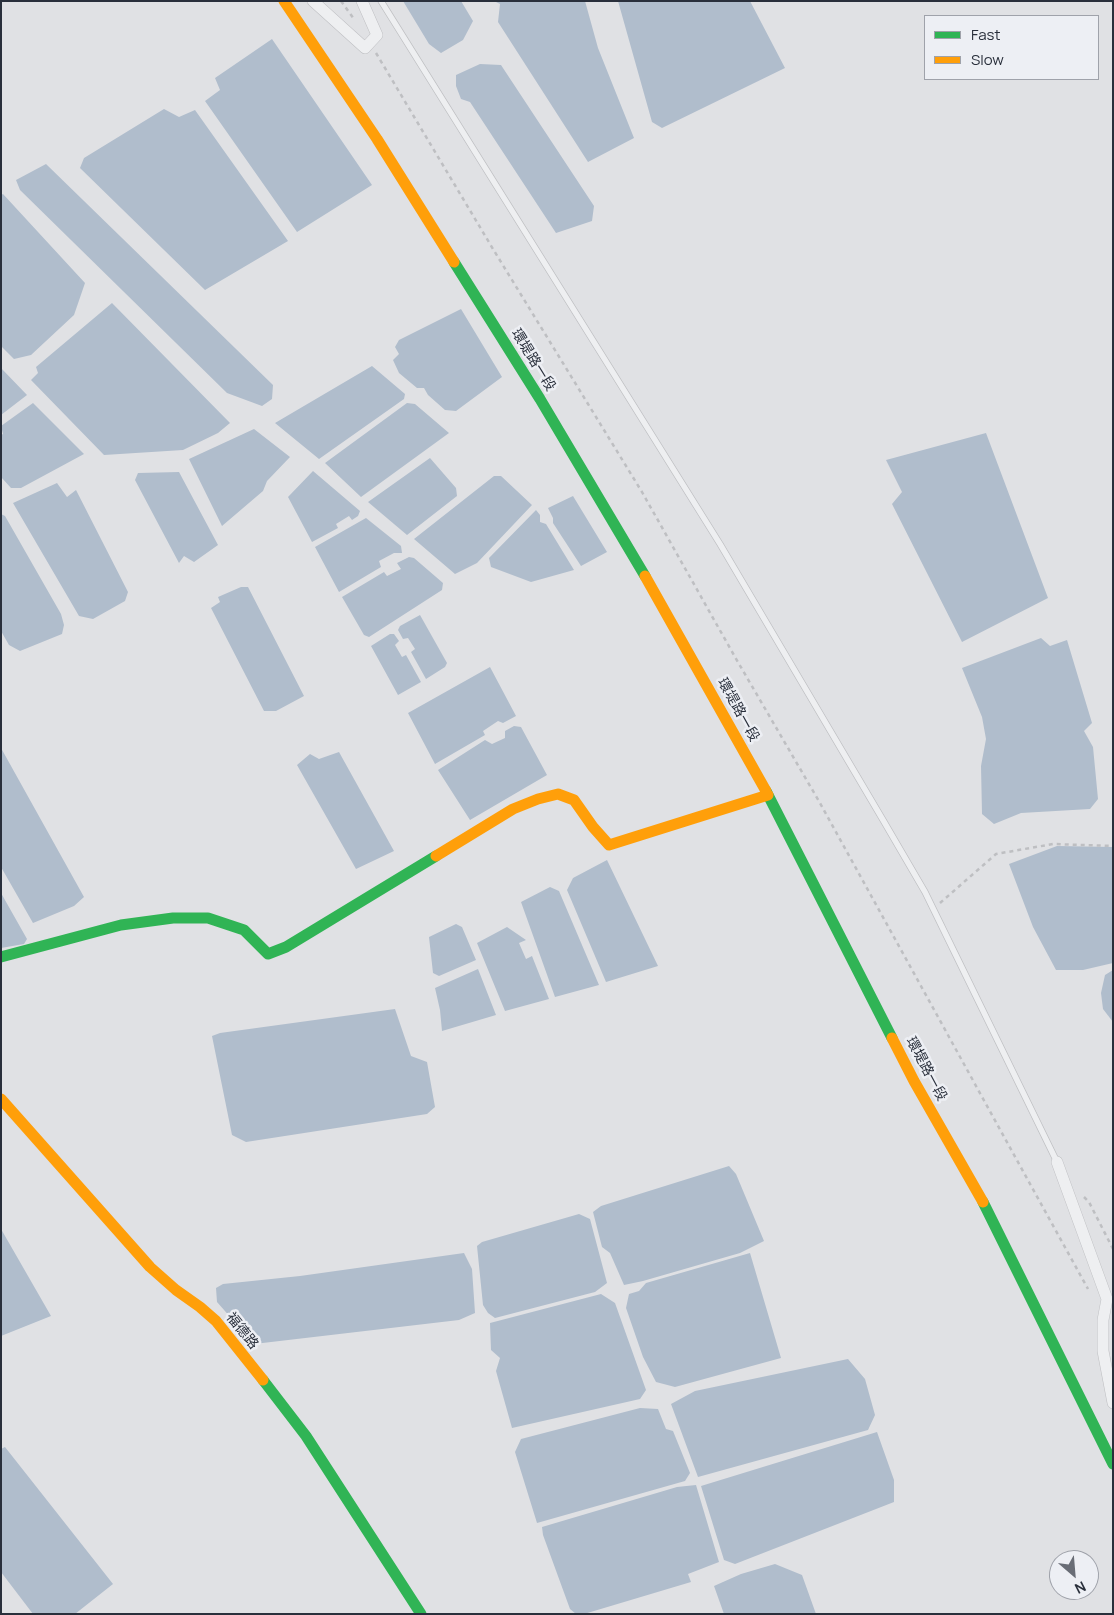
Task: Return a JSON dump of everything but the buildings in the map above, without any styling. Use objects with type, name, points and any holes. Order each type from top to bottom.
[{"type":"street","name":"環堤路一段","points":[[284,1],[378,139],[540,399],[652,587],[768,796],[914,1080],[991,1217],[1113,1464]]},
{"type":"street","points":[[313,1],[365,48],[377,35],[362,1]]},
{"type":"street","points":[[1,957],[121,925],[173,918],[208,918],[244,930],[268,954],[286,947],[513,809],[538,799],[558,794],[574,800],[593,827],[609,845],[768,796]]},
{"type":"street","name":"福德路","points":[[1,1099],[150,1267],[216,1321],[306,1436],[421,1614]]},
{"type":"street","points":[[1057,1162],[1107,1299],[1103,1320],[1103,1351],[1113,1403]]},
{"type":"lane","points":[[381,1],[720,544],[883,820],[933,909],[1057,1162]]},
{"type":"path","points":[[342,1],[355,22]]},
{"type":"path","points":[[369,43],[642,492],[735,658],[820,803],[1091,1294]]},
{"type":"path","points":[[933,909],[996,854],[1053,844],[1113,846]]},
{"type":"water","points":[[403,1],[461,1],[473,21],[463,40],[441,53],[429,44]]},
{"type":"water","points":[[494,1],[585,1],[598,48],[634,138],[588,162],[498,22],[500,4]]},
{"type":"water","points":[[618,1],[750,1],[785,68],[662,128],[652,122]]},
{"type":"water","points":[[272,39],[372,185],[297,232],[205,101],[220,90],[215,78]]},
{"type":"water","points":[[480,64],[501,65],[594,206],[592,221],[556,233],[470,102],[461,99],[456,86],[456,75]]},
{"type":"water","points":[[164,109],[179,117],[195,110],[288,241],[205,290],[80,168],[84,158]]},
{"type":"water","points":[[46,164],[273,385],[272,399],[262,406],[227,393],[20,190],[16,180]]},
{"type":"water","points":[[3,194],[85,283],[74,315],[31,355],[14,359],[1,346],[1,195]]},
{"type":"water","points":[[112,303],[230,423],[218,433],[183,450],[104,455],[31,380],[38,373],[36,367]]},
{"type":"water","points":[[461,309],[502,377],[456,411],[445,410],[428,395],[424,388],[417,388],[399,373],[393,360],[399,354],[395,347],[399,340]]},
{"type":"water","points":[[372,366],[405,394],[404,399],[319,459],[275,423]]},
{"type":"water","points":[[1,368],[27,395],[1,415]]},
{"type":"water","points":[[33,403],[84,454],[21,488],[11,488],[1,477],[1,435],[3,434],[1,426]]},
{"type":"water","points":[[407,403],[415,404],[449,433],[361,497],[325,463]]},
{"type":"water","points":[[254,429],[290,457],[267,481],[263,491],[222,526],[189,459]]},
{"type":"water","points":[[986,433],[1048,598],[962,642],[892,504],[902,492],[886,460]]},
{"type":"water","points":[[430,458],[456,488],[457,496],[407,535],[368,502]]},
{"type":"water","points":[[313,471],[360,511],[358,516],[352,520],[349,516],[336,524],[338,528],[312,542],[288,497]]},
{"type":"water","points":[[179,472],[218,545],[194,562],[184,556],[179,563],[135,480],[138,473]]},
{"type":"water","points":[[494,476],[501,476],[532,505],[477,563],[455,574],[414,539]]},
{"type":"water","points":[[57,483],[67,497],[76,490],[128,592],[125,601],[93,619],[79,616],[13,503]]},
{"type":"water","points":[[573,496],[607,552],[581,566],[553,523],[553,518],[548,508]]},
{"type":"water","points":[[536,510],[540,515],[540,522],[546,524],[574,570],[531,582],[491,567],[489,558]]},
{"type":"water","points":[[1,514],[5,516],[61,614],[64,625],[62,634],[20,651],[9,645],[1,631]]},
{"type":"water","points":[[366,518],[401,546],[402,553],[394,553],[379,561],[381,567],[339,592],[315,547]]},
{"type":"water","points":[[409,557],[414,558],[443,583],[442,590],[369,637],[364,635],[342,597],[384,572],[387,576],[401,569],[397,563]]},
{"type":"water","points":[[241,587],[248,587],[304,696],[276,711],[264,711],[211,608],[220,602],[218,597]]},
{"type":"water","points":[[420,615],[447,663],[445,667],[426,679],[411,652],[415,649],[408,638],[403,639],[398,630],[400,626]]},
{"type":"water","points":[[390,634],[394,634],[399,641],[395,645],[402,657],[406,655],[421,682],[398,695],[371,646]]},
{"type":"water","points":[[1041,638],[1050,646],[1067,640],[1092,723],[1084,731],[1093,747],[1098,799],[1090,809],[1021,813],[994,824],[982,814],[981,766],[986,739],[982,717],[962,668]]},
{"type":"water","points":[[490,667],[516,716],[503,723],[498,721],[483,731],[485,735],[435,764],[408,713]]},
{"type":"water","points":[[514,726],[521,727],[547,775],[470,820],[438,770],[485,740],[492,744],[505,738],[505,731]]},
{"type":"water","points":[[1,748],[84,897],[74,906],[33,923],[1,867]]},
{"type":"water","points":[[339,752],[394,851],[356,869],[297,765],[310,754],[319,759]]},
{"type":"water","points":[[1057,846],[1113,847],[1113,963],[1083,970],[1056,970],[1033,927],[1009,864]]},
{"type":"water","points":[[607,860],[658,966],[606,982],[567,890],[573,878]]},
{"type":"water","points":[[550,887],[559,891],[599,985],[555,997],[521,902]]},
{"type":"water","points":[[1,893],[27,939],[24,944],[1,948]]},
{"type":"water","points":[[456,924],[462,927],[476,960],[439,976],[433,973],[429,937]]},
{"type":"water","points":[[507,927],[526,940],[519,943],[526,959],[532,956],[549,999],[505,1011],[477,943]]},
{"type":"water","points":[[478,969],[496,1015],[442,1031],[435,988]]},
{"type":"water","points":[[1113,970],[1113,1022],[1103,1009],[1101,993],[1105,975]]},
{"type":"water","points":[[395,1009],[411,1056],[427,1062],[435,1107],[427,1114],[246,1142],[232,1135],[212,1036],[220,1033]]},
{"type":"water","points":[[729,1166],[736,1174],[764,1241],[740,1253],[624,1285],[610,1253],[602,1247],[593,1212],[601,1206]]},
{"type":"water","points":[[579,1214],[590,1219],[607,1283],[595,1292],[495,1318],[488,1313],[483,1305],[477,1246],[482,1242]]},
{"type":"water","points":[[1,1229],[51,1316],[1,1336]]},
{"type":"water","points":[[464,1253],[472,1269],[475,1313],[459,1320],[254,1344],[217,1302],[216,1288],[223,1284],[300,1276]]},
{"type":"water","points":[[750,1253],[781,1358],[675,1387],[656,1382],[643,1357],[626,1308],[629,1294],[639,1291],[646,1283]]},
{"type":"water","points":[[601,1294],[615,1303],[646,1390],[640,1399],[512,1428],[496,1371],[500,1358],[491,1350],[490,1323]]},
{"type":"water","points":[[848,1359],[865,1379],[875,1415],[868,1430],[698,1477],[671,1404],[695,1391]]},
{"type":"water","points":[[640,1408],[658,1409],[666,1429],[673,1431],[690,1473],[685,1481],[537,1523],[515,1452],[521,1439]]},
{"type":"water","points":[[877,1432],[894,1480],[894,1502],[735,1564],[724,1560],[701,1486]]},
{"type":"water","points":[[5,1447],[113,1584],[75,1614],[33,1614],[1,1572],[1,1449]]},
{"type":"water","points":[[696,1485],[719,1562],[688,1574],[691,1582],[584,1614],[576,1614],[570,1609],[543,1535],[542,1527],[677,1487]]},
{"type":"water","points":[[775,1564],[802,1575],[816,1614],[724,1614],[714,1586],[741,1574]]},
{"type":"traffic: fast","points":[[454,262],[540,399],[645,576]]},
{"type":"traffic: fast","points":[[766,791],[892,1038]]},
{"type":"traffic: fast","points":[[1,957],[121,925],[173,918],[208,918],[244,930],[268,954],[286,947],[436,856]]},
{"type":"traffic: fast","points":[[983,1202],[1113,1464]]},
{"type":"traffic: fast","points":[[263,1380],[306,1436],[421,1614]]},
{"type":"traffic: slow","points":[[284,1],[377,139],[454,262]]},
{"type":"traffic: slow","points":[[645,576],[766,791]]},
{"type":"traffic: slow","points":[[436,856],[513,809],[538,799],[558,794],[574,800],[593,827],[609,845],[768,795]]},
{"type":"traffic: slow","points":[[892,1038],[914,1081],[983,1202]]},
{"type":"traffic: slow","points":[[1,1099],[150,1267],[216,1321],[263,1380]]}]
